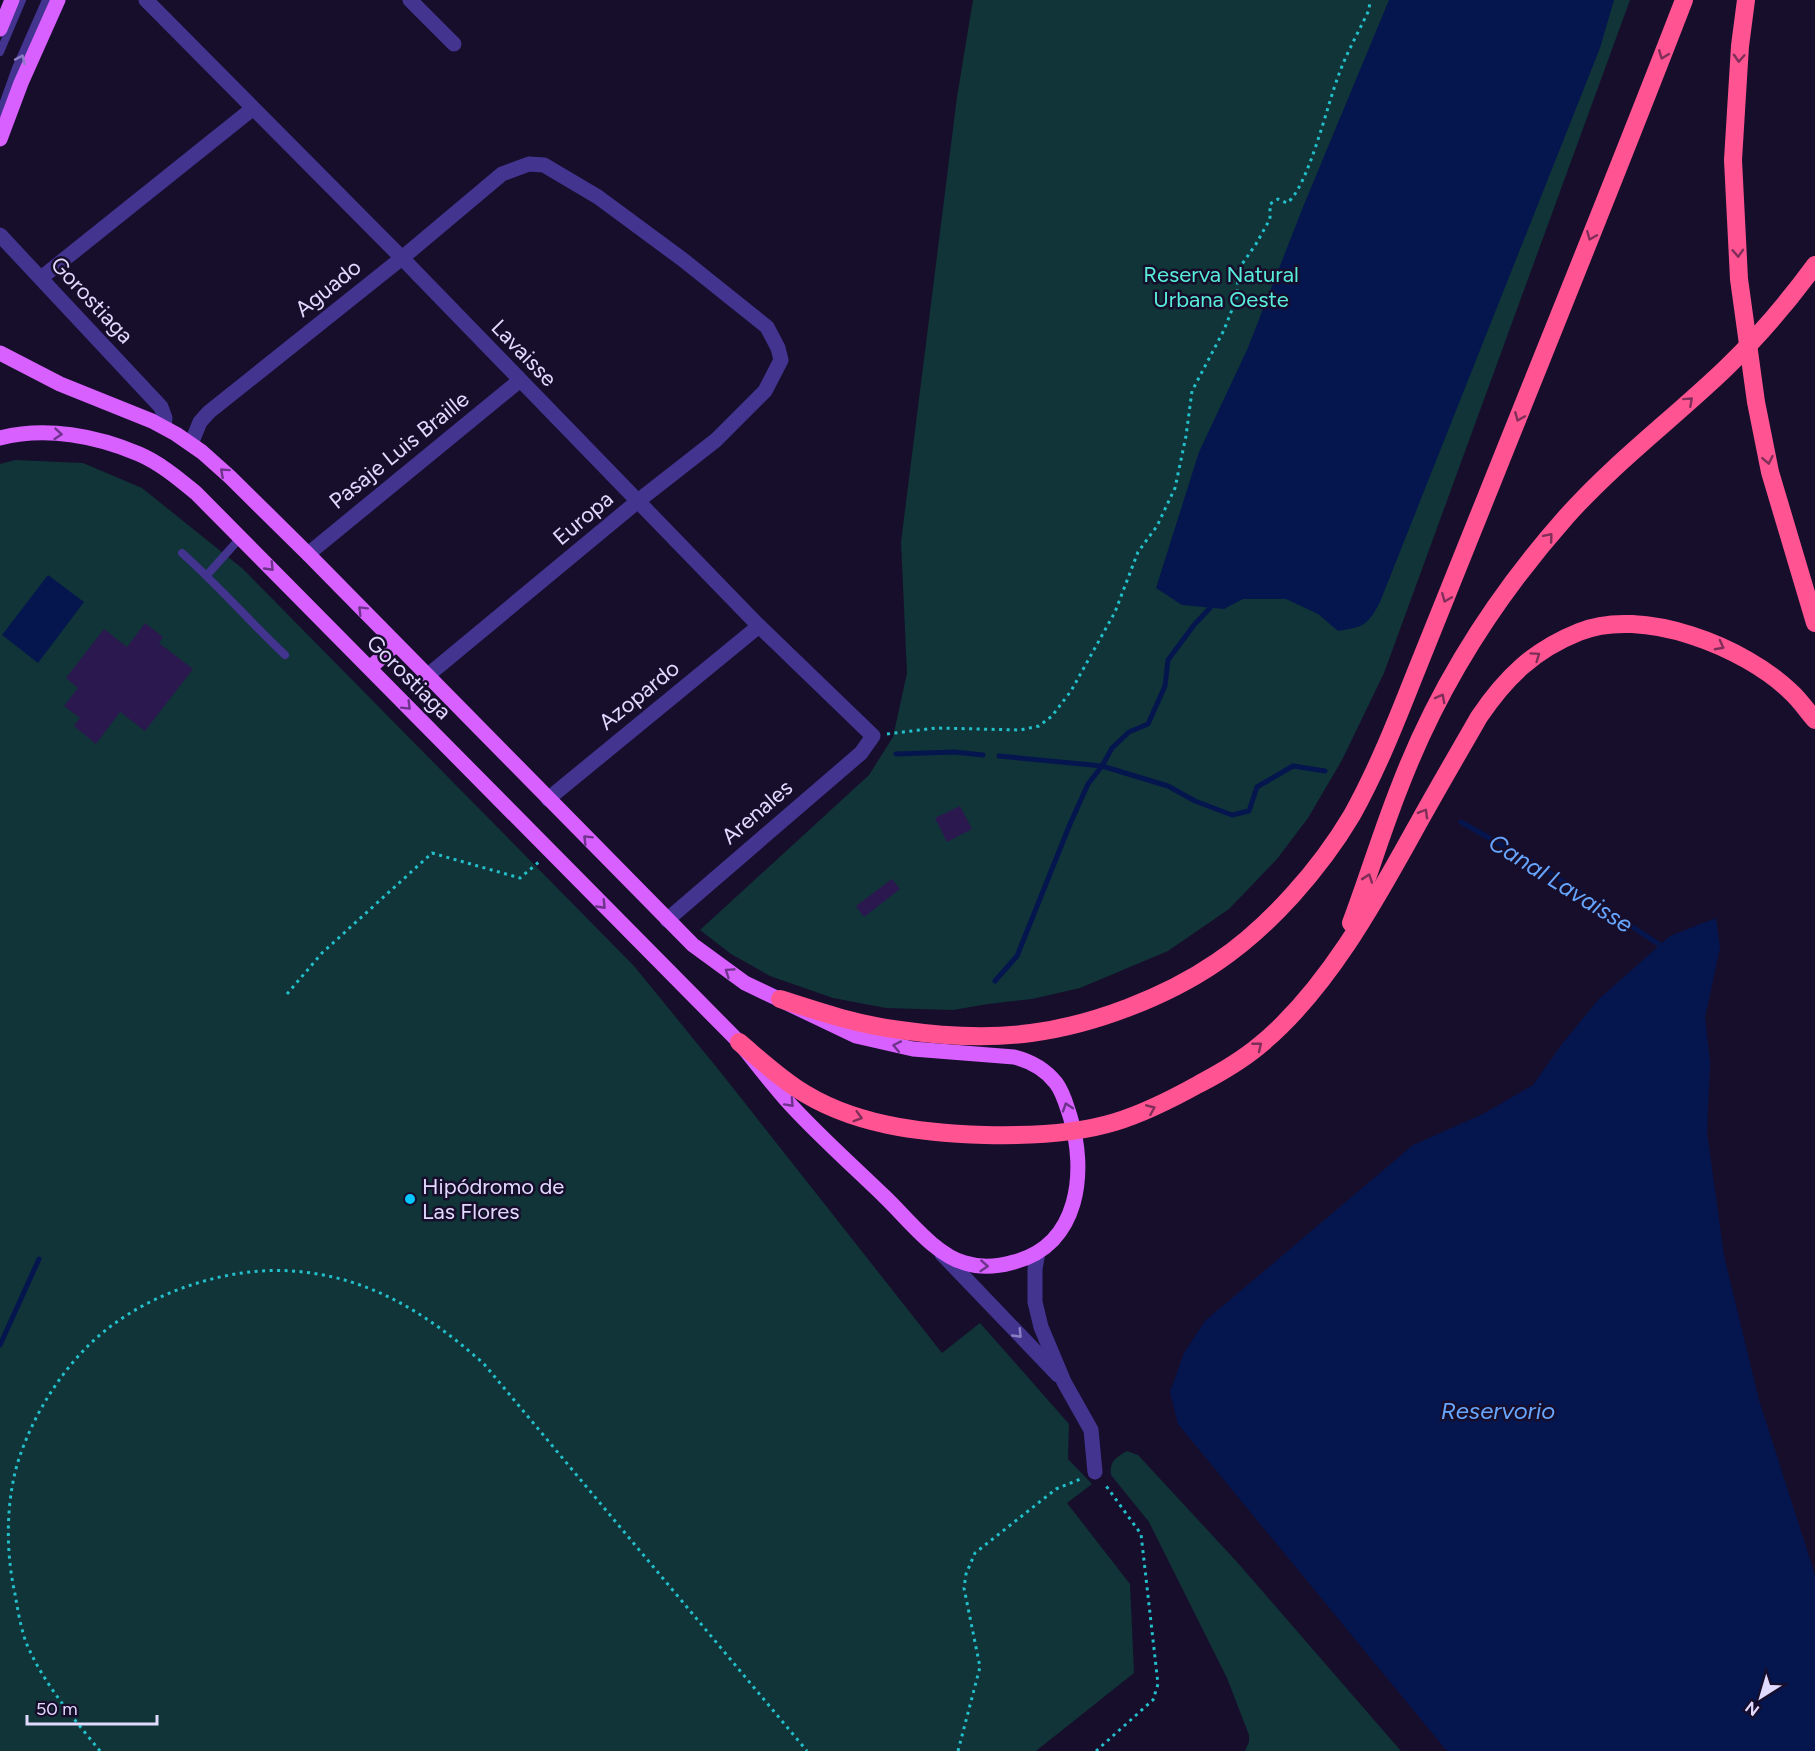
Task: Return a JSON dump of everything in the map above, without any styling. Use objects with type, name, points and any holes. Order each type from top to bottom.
[{"type":"highway","points":[[780,999],[867,1024],[926,1033],[1004,1035],[1050,1030],[1119,1010],[1166,992],[1218,962],[1259,928],[1293,893],[1325,854],[1349,819],[1371,778],[1446,598],[1684,0]]},
{"type":"highway","points":[[1746,0],[1740,46],[1733,160],[1740,279],[1756,402],[1770,472],[1815,623]]},
{"type":"highway","points":[[1340,953],[1412,757],[1448,684],[1489,616],[1567,516],[1629,454],[1725,369],[1757,337],[1786,305],[1815,265]]},
{"type":"highway","points":[[739,1042],[797,1089],[839,1111],[889,1125],[956,1134],[1003,1135],[1074,1131],[1113,1123],[1169,1101],[1235,1063],[1260,1046],[1277,1029],[1318,983],[1364,918],[1474,726],[1498,689],[1529,660],[1546,649],[1580,631],[1604,625],[1632,624],[1671,629],[1712,642],[1754,664],[1791,691],[1815,720]]},
{"type":"main road","points":[[0,29],[12,0]]},
{"type":"main road","points":[[0,139],[58,0]]},
{"type":"main road","name":"Gorostiaga","points":[[0,353],[60,384],[164,427],[190,444],[230,477],[667,920],[693,945],[727,971],[757,990],[780,999],[842,1031],[913,1049],[1014,1057],[1028,1060],[1044,1071],[1056,1083],[1064,1096],[1074,1131],[1078,1164],[1077,1182],[1071,1213],[1064,1227],[1038,1252],[1021,1261],[1000,1266],[984,1267],[964,1263],[934,1246],[789,1103],[739,1042],[196,493],[172,473],[141,455],[82,436],[32,433],[0,438]]},
{"type":"main road","points":[[370,668],[396,644]]},
{"type":"street","name":"Lavaisse","points":[[146,0],[402,258],[759,626],[873,736]]},
{"type":"street","points":[[410,0],[454,44]]},
{"type":"street","points":[[41,278],[252,109]]},
{"type":"street","name":"Europa","points":[[427,676],[638,501],[716,440],[765,391],[781,360],[778,348],[767,327],[674,253],[598,197],[544,165],[529,164],[502,174]]},
{"type":"street","name":"Aguado","points":[[190,444],[200,422],[209,412],[402,258],[502,174]]},
{"type":"street","name":"Gorostiaga","points":[[0,235],[161,407],[165,418],[164,427]]},
{"type":"street","name":"Pasaje Luis Braille","points":[[308,554],[519,381]]},
{"type":"street","name":"Azopardo","points":[[548,799],[759,626]]},
{"type":"street","name":"Arenales","points":[[667,920],[861,753],[873,736]]},
{"type":"street","points":[[934,1246],[1064,1382]]},
{"type":"street","points":[[1038,1252],[1035,1269],[1035,1302],[1041,1327],[1064,1382],[1091,1430],[1095,1472]]},
{"type":"lane","points":[[0,52],[22,0]]},
{"type":"lane","points":[[0,113],[16,68],[46,0]]},
{"type":"lane","points":[[207,575],[241,537]]},
{"type":"lane","points":[[182,553],[207,575],[253,625],[285,655]]},
{"type":"path","points":[[873,736],[936,728],[1020,730],[1039,726],[1052,716],[1071,691],[1115,612],[1138,552],[1157,526],[1175,488],[1186,436],[1192,391],[1224,330],[1237,297],[1238,270],[1270,219],[1270,204],[1278,199],[1287,203],[1292,199],[1302,180],[1339,73],[1369,10],[1370,0]]},
{"type":"path","points":[[287,994],[322,953],[432,854],[520,878],[551,852]]},
{"type":"path","points":[[100,1751],[48,1683],[28,1646],[18,1609],[10,1571],[8,1523],[13,1481],[26,1438],[43,1406],[69,1366],[111,1327],[142,1307],[193,1285],[213,1278],[273,1270],[317,1275],[369,1288],[397,1300],[424,1316],[484,1364],[807,1751]]},
{"type":"path","points":[[958,1751],[980,1667],[964,1588],[966,1574],[975,1553],[1056,1489],[1095,1472],[1141,1534],[1158,1684],[1153,1700],[1096,1751]]},
{"type":"green space","name":"Reserva Natural Urbana Oeste","points":[[973,0],[1630,0],[1384,673],[1342,760],[1308,818],[1277,859],[1229,909],[1168,951],[1080,988],[1032,999],[953,1010],[886,1008],[833,998],[770,976],[731,954],[700,930],[869,775],[893,737],[907,673],[901,542],[957,97]]},
{"type":"green space","name":"Hipódromo de Las Flores","points":[[15,460],[83,463],[142,488],[243,569],[634,966],[942,1353],[980,1323],[1069,1424],[1068,1459],[1092,1484],[1067,1503],[1130,1584],[1134,1673],[1036,1751],[0,1751],[0,464]]},
{"type":"green space","points":[[1127,1451],[1138,1455],[1237,1562],[1401,1751],[1245,1751],[1249,1735],[1227,1678],[1149,1522],[1111,1475],[1114,1460]]},
{"type":"water","points":[[1389,0],[1614,0],[1600,48],[1380,602],[1372,616],[1360,626],[1338,631],[1318,614],[1286,599],[1243,599],[1224,609],[1182,605],[1156,588],[1199,452],[1247,350],[1303,207]]},
{"type":"water","points":[[48,575],[84,602],[38,663],[2,635]]},
{"type":"water","name":"Reservorio","points":[[1716,918],[1720,948],[1705,1017],[1710,1063],[1707,1132],[1724,1256],[1759,1400],[1815,1575],[1815,1751],[1447,1751],[1178,1424],[1170,1392],[1184,1353],[1205,1321],[1413,1145],[1483,1114],[1533,1085],[1562,1044],[1599,999],[1670,936]]},
{"type":"building","points":[[145,623],[163,637],[159,643],[193,669],[145,731],[120,712],[96,744],[74,726],[80,718],[64,706],[78,688],[66,678],[104,629],[127,647]]},
{"type":"building","points":[[960,806],[972,829],[947,842],[935,818]]},
{"type":"building","points":[[892,879],[900,889],[864,917],[856,906]]},
{"type":"waterway","points":[[995,981],[1017,956],[1088,784],[1112,748],[1129,732],[1148,724],[1165,686],[1168,660],[1210,608]]},
{"type":"waterway","name":"Canal Lavaisse","points":[[896,754],[954,752],[983,755]]},
{"type":"waterway","name":"Canal Lavaisse","points":[[999,756],[1102,766],[1168,786],[1195,801],[1232,815],[1249,811],[1257,787],[1293,766],[1325,771]]},
{"type":"waterway","name":"Canal Lavaisse","points":[[1461,822],[1541,867],[1660,945]]},
{"type":"waterway","points":[[0,1345],[39,1259]]},
{"type":"place","name":"Hipódromo de Las Flores","points":[[410,1199]]}]
